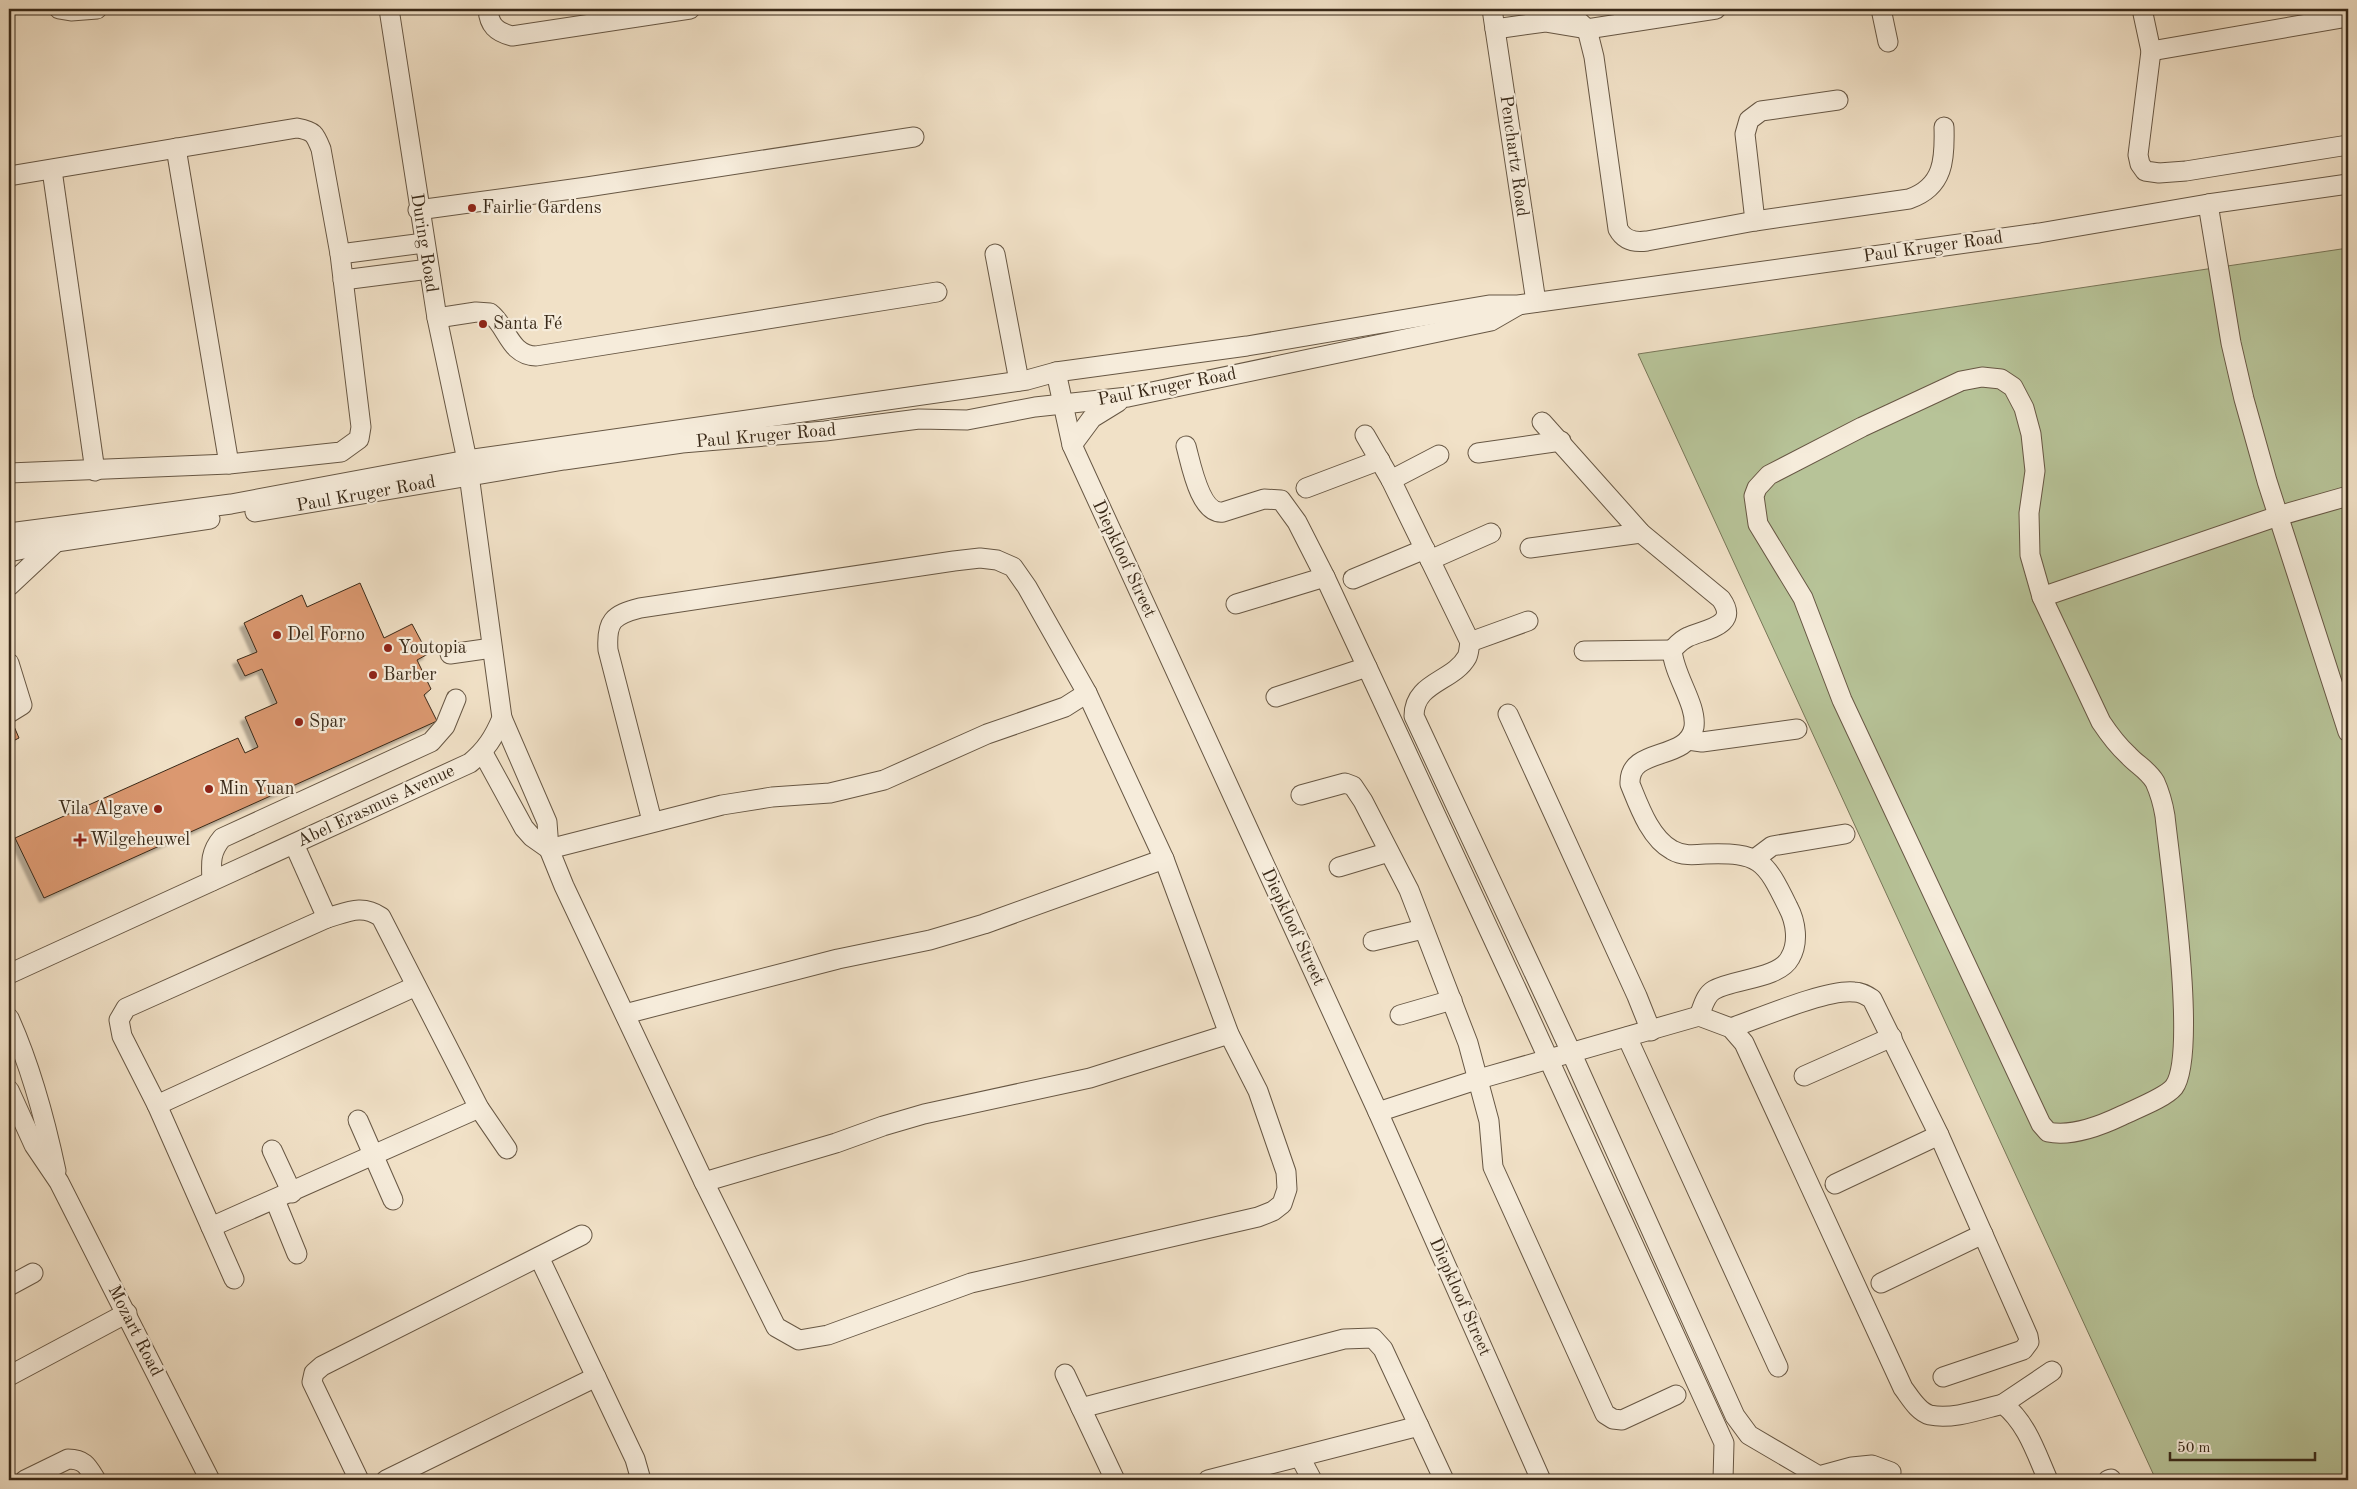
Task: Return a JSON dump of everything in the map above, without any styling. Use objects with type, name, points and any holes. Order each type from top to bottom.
[{"type":"street","points":[[60,9],[71,11],[97,9]]},
{"type":"street","name":"During Road","points":[[389,9],[418,210],[437,318],[468,468]]},
{"type":"street","points":[[488,9],[494,29],[512,36],[521,36],[690,9]]},
{"type":"street","name":"Penchartz Road","points":[[1492,9],[1527,304]]},
{"type":"street","points":[[1565,9],[1587,29],[1594,57],[1618,229],[1621,234],[1630,240],[1638,242],[1755,220],[1909,199],[1922,194],[1931,186],[1942,168],[1945,152],[1944,127]]},
{"type":"street","points":[[1495,29],[1545,22],[1587,29],[1716,9]]},
{"type":"street","points":[[1881,9],[1888,42]]},
{"type":"street","points":[[2142,9],[2151,51],[2138,155],[2145,171],[2159,173],[2186,171],[2348,145]]},
{"type":"street","points":[[2151,51],[2348,17]]},
{"type":"street","points":[[1755,220],[1744,134],[1749,120],[1761,112],[1838,100]]},
{"type":"street","points":[[9,176],[298,128],[310,130],[317,137],[321,149],[340,254],[361,426],[359,439],[341,452],[229,464],[96,471],[9,473]]},
{"type":"street","points":[[418,210],[588,187],[914,137]]},
{"type":"street","points":[[176,148],[229,464]]},
{"type":"street","points":[[52,170],[96,471]]},
{"type":"street","name":"Paul Kruger Road","points":[[9,533],[231,504],[468,468],[1019,380],[1056,372],[1238,347],[1488,305],[1527,304],[2039,233],[2208,204],[2348,184]]},
{"type":"street","points":[[2208,204],[2231,344],[2257,445],[2348,732]]},
{"type":"street","points":[[340,254],[424,243]]},
{"type":"street","points":[[995,254],[1019,380]]},
{"type":"street","points":[[343,280],[429,270]]},
{"type":"street","points":[[437,318],[482,311],[490,313],[516,349],[522,354],[536,356],[571,352],[937,292]]},
{"type":"street","name":"Paul Kruger Road","points":[[9,552],[56,542],[384,492],[468,468],[682,443],[825,431],[919,420],[967,420],[1035,407],[1128,397],[1492,321],[1527,304]]},
{"type":"street","name":"Diepkloof Street","points":[[1056,372],[1061,405],[1072,445],[1378,1112],[1541,1480]]},
{"type":"street","points":[[1982,377],[2001,379],[2013,387],[2024,408],[2031,434],[2035,471],[2029,513],[2030,555],[2042,597],[2101,722],[2129,757],[2144,768],[2154,782],[2161,797],[2165,816],[2181,974],[2183,1023],[2181,1072],[2169,1092],[2112,1120],[2076,1132],[2058,1133],[2048,1132],[2041,1124],[1842,700],[1803,598],[1758,524],[1754,496],[1757,488],[1769,476],[1862,428],[1961,381],[1982,377]]},
{"type":"street","points":[[1072,445],[1092,418],[1128,397]]},
{"type":"street","points":[[1542,422],[1561,441],[1641,533],[1721,599],[1728,614],[1725,620],[1708,630],[1688,637],[1672,650],[1584,650]]},
{"type":"street","points":[[1365,435],[1391,480],[1470,642],[1467,657],[1461,665],[1418,696],[1414,706],[1414,716],[1571,1052],[1735,1416],[1749,1435],[1820,1478],[1852,1467],[1872,1465],[1891,1472]]},
{"type":"street","points":[[1478,453],[1561,441]]},
{"type":"street","points":[[1186,446],[1196,480],[1206,505],[1211,510],[1216,513],[1264,499],[1281,500],[1297,522],[1367,667],[1724,1444],[1723,1480]]},
{"type":"street","points":[[1391,480],[1439,455]]},
{"type":"street","points":[[1306,488],[1380,460]]},
{"type":"street","points":[[468,468],[502,718],[547,822],[549,849],[704,1182],[776,1327],[799,1340],[828,1335],[971,1283],[1258,1217],[1273,1211],[1282,1204],[1287,1189],[1286,1172],[1258,1091],[1229,1034],[1164,859],[1087,693],[1027,587],[1013,568],[998,560],[980,558],[954,561],[640,608],[616,616],[610,624],[607,634],[608,650],[652,821]]},
{"type":"street","points":[[2042,597],[2278,516],[2348,496]]},
{"type":"street","points":[[1352,579],[1491,533]]},
{"type":"street","points":[[1530,548],[1641,533]]},
{"type":"street","points":[[9,586],[56,542]]},
{"type":"street","points":[[1236,604],[1325,577]]},
{"type":"street","points":[[1470,642],[1528,621]]},
{"type":"street","points":[[450,654],[492,648]]},
{"type":"street","points":[[1672,650],[1677,675],[1685,690],[1692,711],[1694,727],[1688,740],[1679,746],[1636,765],[1630,777],[1630,784],[1638,803],[1659,841],[1673,851],[1689,855],[1742,854],[1756,858],[1769,872],[1790,910],[1795,930],[1795,945],[1790,960],[1776,970],[1714,990],[1706,999],[1699,1016]]},
{"type":"street","points":[[9,663],[22,705],[9,713]]},
{"type":"street","points":[[1276,696],[1367,667]]},
{"type":"street","points":[[483,753],[524,828],[532,838],[549,849],[652,821],[722,805],[772,797],[830,793],[884,780],[987,734],[1066,708],[1087,693]]},
{"type":"street","points":[[212,881],[210,858],[215,846],[222,838],[431,742],[445,726],[456,699]]},
{"type":"street","points":[[1508,714],[1637,996],[1651,1031]]},
{"type":"street","name":"Abel Erasmus Avenue","points":[[9,974],[470,764],[483,753],[494,736],[502,718]]},
{"type":"street","points":[[1688,740],[1702,742],[1797,729]]},
{"type":"street","points":[[1300,795],[1345,783],[1353,786],[1363,801],[1409,890],[1452,1000],[1479,1079],[1489,1121],[1493,1167],[1605,1414],[1613,1419],[1622,1420],[1676,1395]]},
{"type":"street","points":[[1756,858],[1772,846],[1845,834]]},
{"type":"street","points":[[294,844],[327,918]]},
{"type":"street","points":[[1340,867],[1389,852]]},
{"type":"street","points":[[625,1014],[838,958],[930,940],[984,924],[1164,859]]},
{"type":"street","points":[[234,1279],[157,1105],[122,1036],[119,1020],[126,1008],[327,918],[358,910],[371,910],[381,917],[479,1108],[507,1149]]},
{"type":"street","points":[[1373,942],[1423,929]]},
{"type":"street","points":[[157,1105],[416,986]]},
{"type":"street","points":[[1731,1028],[1830,994],[1853,991],[1864,994],[1872,999],[1939,1135],[2028,1336],[2029,1342],[2023,1350],[1943,1377]]},
{"type":"street","points":[[1400,1015],[1452,1000]]},
{"type":"street","points":[[1378,1112],[1479,1079],[1699,1016],[1731,1028],[1744,1044],[1903,1388],[1915,1404],[1929,1414],[1947,1416],[2004,1404],[2052,1371]]},
{"type":"street","name":"Mozart Road","points":[[9,1018],[21,1045],[46,1125],[59,1182]]},
{"type":"street","points":[[704,1182],[836,1143],[924,1114],[1090,1078],[1229,1034]]},
{"type":"street","points":[[1626,1037],[1778,1367]]},
{"type":"street","points":[[1804,1076],[1892,1037]]},
{"type":"street","name":"Mozart Road","points":[[9,1090],[34,1145],[59,1182],[210,1480]]},
{"type":"street","points":[[211,1227],[374,1157],[479,1108]]},
{"type":"street","points":[[358,1120],[393,1200]]},
{"type":"street","points":[[1835,1184],[1939,1135]]},
{"type":"street","points":[[272,1150],[297,1254]]},
{"type":"street","points":[[1881,1283],[1983,1234]]},
{"type":"street","points":[[359,1480],[312,1382],[314,1373],[322,1366],[582,1235]]},
{"type":"street","points":[[539,1258],[635,1459],[641,1480]]},
{"type":"street","points":[[9,1286],[33,1273]]},
{"type":"street","points":[[9,1376],[127,1313]]},
{"type":"street","points":[[1081,1408],[1360,1337],[1373,1338],[1383,1348],[1444,1480]]},
{"type":"street","points":[[1066,1374],[1115,1480]]},
{"type":"street","points":[[386,1480],[596,1377]]},
{"type":"street","points":[[2004,1404],[2017,1414],[2047,1480]]},
{"type":"street","points":[[1208,1480],[1419,1426]]},
{"type":"street","points":[[1300,1457],[1312,1480]]},
{"type":"street","points":[[25,1480],[68,1459],[76,1459],[87,1464],[96,1480]]},
{"type":"green space","points":[[2348,248],[2348,1480],[2156,1480],[1638,354]]},
{"type":"building","points":[[360,583],[384,638],[412,624],[428,654],[417,660],[431,689],[424,695],[437,721],[44,898],[15,838],[238,738],[245,753],[258,747],[245,717],[277,703],[262,669],[245,676],[237,660],[257,652],[244,623],[302,595],[307,607]]},
{"type":"building","points":[[13,724],[19,738],[9,743],[9,726]]},
{"type":"place","name":"Fairlie Gardens","points":[[472,208]]},
{"type":"place","name":"Santa Fé","points":[[483,324]]},
{"type":"place","name":"Del Forno","points":[[277,635]]},
{"type":"place","name":"Youtopia","points":[[388,648]]},
{"type":"place","name":"Barber","points":[[373,675]]},
{"type":"place","name":"Spar","points":[[299,722]]},
{"type":"place","name":"Min Yuan","points":[[209,789]]},
{"type":"place","name":"Vila Algave","points":[[158,809]]},
{"type":"place","name":"Wilgeheuwel","points":[[80,840]]}]
